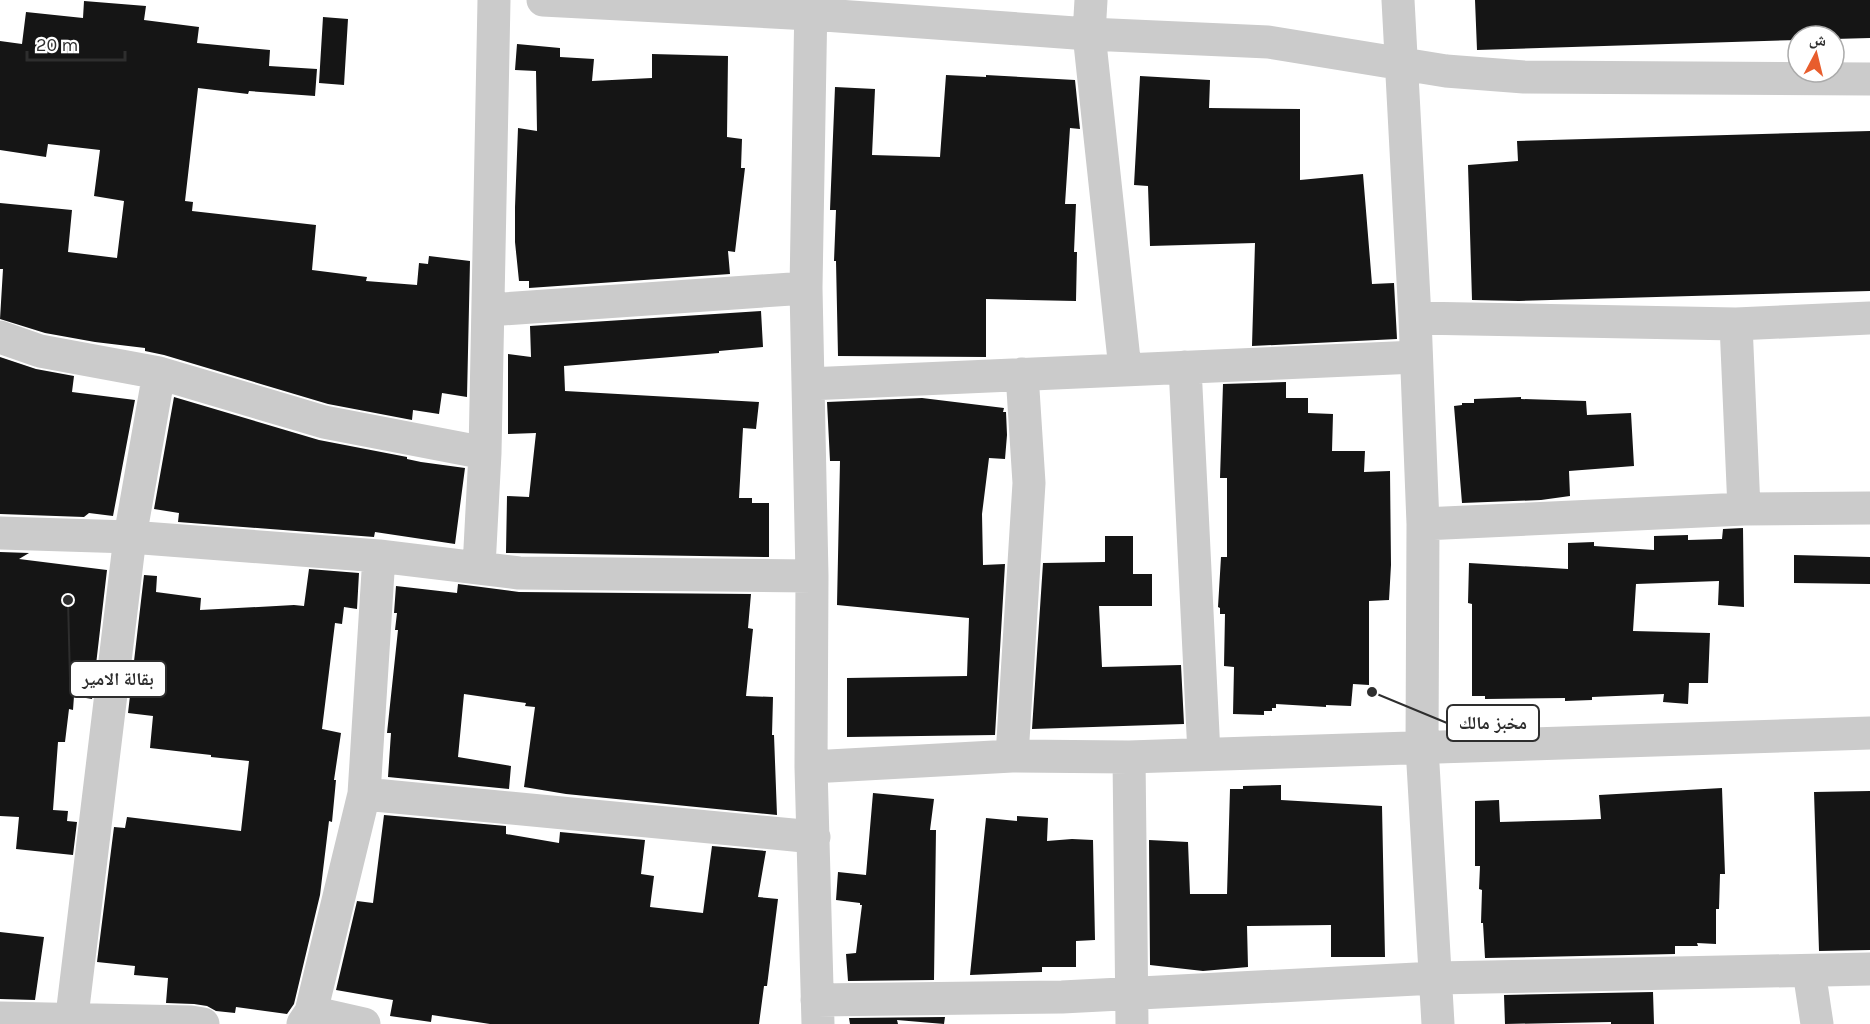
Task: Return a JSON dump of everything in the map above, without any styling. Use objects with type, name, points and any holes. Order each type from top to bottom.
[{"type":"street","points":[[479,567],[485,453],[494,0]]},
{"type":"street","points":[[1091,0],[1089,34],[1125,369]]},
{"type":"street","points":[[1398,0],[1415,318],[1423,524],[1422,747],[1438,1024]]},
{"type":"street","points":[[550,1],[811,7],[1089,34],[1268,42],[1446,71],[1524,77],[1870,79]]},
{"type":"street","points":[[811,7],[806,288],[812,576],[811,767],[818,1012],[1062,997],[1131,1008],[1202,991],[1436,978],[1870,969]]},
{"type":"street","points":[[488,310],[806,288]]},
{"type":"street","points":[[1415,318],[1736,324],[1870,318]]},
{"type":"street","points":[[1736,324],[1744,509]]},
{"type":"street","points":[[0,337],[40,351],[159,373],[324,422],[485,453]]},
{"type":"street","points":[[808,384],[1416,357]]},
{"type":"street","points":[[1185,366],[1204,754]]},
{"type":"street","points":[[72,1021],[130,537],[159,373]]},
{"type":"street","points":[[1012,756],[1029,483],[1022,374]]},
{"type":"street","points":[[1423,524],[1744,509],[1870,508]]},
{"type":"street","points":[[0,533],[130,537],[379,556],[519,573],[812,576]]},
{"type":"street","points":[[364,1024],[307,1018],[364,794],[379,556]]},
{"type":"street","points":[[811,767],[1012,756],[1204,754],[1870,733]]},
{"type":"street","points":[[1129,756],[1131,1008]]},
{"type":"street","points":[[364,794],[814,837]]},
{"type":"street","points":[[1809,971],[1817,1024]]},
{"type":"street","points":[[0,1018],[203,1024]]},
{"type":"building","points":[[1475,0],[1870,0],[1870,38],[1846,39],[1846,24],[1786,24],[1786,40],[1477,50]]},
{"type":"building","points":[[84,1],[146,6],[144,20],[199,27],[197,43],[270,50],[269,66],[317,69],[315,96],[249,91],[248,94],[198,88],[185,201],[193,202],[192,211],[316,225],[312,270],[367,277],[366,281],[417,285],[419,263],[428,264],[429,256],[470,261],[467,397],[442,393],[439,414],[413,410],[412,420],[328,404],[145,351],[145,348],[45,333],[0,319],[3,269],[0,269],[0,203],[72,210],[68,252],[117,258],[124,201],[94,196],[100,150],[48,144],[46,157],[0,150],[0,41],[22,44],[26,12],[83,18]]},
{"type":"building","points":[[323,17],[348,19],[344,85],[319,83]]},
{"type":"building","points":[[517,44],[560,48],[560,57],[594,59],[592,81],[652,78],[652,54],[728,56],[727,137],[742,139],[741,168],[745,168],[735,252],[728,251],[730,274],[529,288],[529,281],[519,281],[515,242],[518,128],[537,131],[536,71],[515,70]]},
{"type":"building","points":[[946,75],[1075,80],[1080,129],[1070,128],[1065,204],[1076,204],[1074,252],[1077,252],[1076,301],[986,299],[986,357],[838,356],[836,261],[834,261],[836,210],[830,210],[835,87],[875,89],[872,155],[940,157]]},
{"type":"building","points":[[1140,76],[1210,80],[1209,108],[1300,109],[1300,180],[1363,174],[1372,284],[1394,283],[1397,339],[1252,346],[1255,243],[1150,246],[1148,186],[1134,185]]},
{"type":"building","points":[[1870,131],[1870,291],[1519,301],[1472,300],[1468,165],[1518,161],[1517,141]]},
{"type":"building","points":[[761,311],[763,347],[564,366],[565,391],[759,402],[756,429],[743,428],[739,498],[752,498],[752,503],[769,503],[769,557],[506,553],[507,496],[529,497],[536,433],[508,434],[508,354],[531,357],[530,326]]},
{"type":"building","points":[[0,357],[36,369],[74,376],[72,392],[135,400],[113,516],[89,513],[84,517],[0,514]]},
{"type":"building","points":[[1286,382],[1286,398],[1308,398],[1308,413],[1333,414],[1332,451],[1365,451],[1364,472],[1390,471],[1389,600],[1369,601],[1369,685],[1353,684],[1351,706],[1276,704],[1276,708],[1272,708],[1272,711],[1264,711],[1264,715],[1233,714],[1234,667],[1224,666],[1225,614],[1220,614],[1218,607],[1221,557],[1227,557],[1227,478],[1220,478],[1223,384]]},
{"type":"building","points":[[174,397],[319,440],[407,457],[407,459],[421,462],[465,468],[455,544],[375,532],[374,537],[178,522],[179,513],[154,509]]},
{"type":"building","points":[[1521,397],[1521,399],[1586,401],[1587,415],[1631,413],[1634,466],[1569,471],[1570,496],[1541,500],[1462,503],[1454,406],[1474,403],[1474,399]]},
{"type":"building","points":[[922,398],[1004,408],[1003,412],[1006,412],[1005,459],[989,458],[982,514],[983,565],[1005,564],[995,735],[847,737],[847,678],[967,676],[969,618],[837,605],[840,461],[830,461],[827,402]]},
{"type":"building","points":[[1743,528],[1744,607],[1718,605],[1719,581],[1636,584],[1633,631],[1710,633],[1708,683],[1689,683],[1688,704],[1663,702],[1664,694],[1592,697],[1592,700],[1565,701],[1565,698],[1485,699],[1485,696],[1472,696],[1472,604],[1468,603],[1469,563],[1568,569],[1568,543],[1594,542],[1594,546],[1654,550],[1654,536],[1688,535],[1688,540],[1722,539],[1723,529]]},
{"type":"building","points":[[1105,536],[1133,536],[1133,574],[1152,574],[1152,606],[1099,606],[1102,667],[1181,665],[1184,724],[1032,729],[1043,563],[1105,562]]},
{"type":"building","points":[[0,552],[29,553],[19,559],[107,570],[92,699],[74,696],[73,710],[69,709],[65,742],[58,742],[53,810],[68,811],[67,821],[77,822],[73,855],[16,849],[19,817],[0,816]]},
{"type":"building","points":[[1794,555],[1870,557],[1870,584],[1794,583]]},
{"type":"building","points":[[309,569],[359,573],[357,609],[344,607],[342,624],[335,623],[322,729],[341,733],[334,780],[336,780],[332,822],[329,821],[320,895],[294,1004],[287,1014],[236,1007],[235,1013],[216,1011],[207,1006],[194,1004],[166,1003],[168,978],[134,975],[135,966],[97,962],[114,827],[125,828],[127,817],[241,831],[249,761],[150,748],[153,716],[128,713],[144,575],[157,576],[156,592],[201,598],[200,610],[304,606]]},
{"type":"building","points":[[458,584],[519,592],[751,594],[748,628],[753,629],[746,696],[773,697],[772,735],[774,735],[777,815],[566,794],[524,787],[535,707],[525,706],[526,703],[464,694],[458,757],[511,766],[509,789],[388,777],[391,733],[387,733],[398,630],[395,630],[397,613],[394,613],[396,586],[457,593]]},
{"type":"building","points":[[1281,785],[1281,800],[1382,806],[1385,957],[1331,957],[1331,925],[1247,926],[1248,967],[1203,971],[1150,965],[1149,840],[1188,842],[1190,894],[1227,894],[1230,789],[1243,789],[1243,786]]},
{"type":"building","points":[[1722,788],[1725,874],[1720,874],[1719,909],[1716,909],[1716,944],[1697,943],[1698,946],[1675,946],[1675,954],[1485,958],[1483,923],[1481,923],[1482,890],[1479,889],[1480,866],[1475,866],[1475,801],[1499,800],[1500,822],[1601,819],[1599,795]]},
{"type":"building","points":[[1870,791],[1870,950],[1819,951],[1814,792]]},
{"type":"building","points":[[873,793],[934,799],[930,830],[936,830],[934,980],[848,981],[846,954],[856,953],[862,905],[836,900],[838,872],[866,875]]},
{"type":"building","points":[[384,815],[506,826],[506,834],[559,843],[560,832],[645,840],[641,874],[654,876],[650,907],[703,913],[712,846],[766,851],[758,897],[778,899],[767,986],[764,986],[759,1024],[490,1024],[432,1015],[431,1022],[390,1016],[393,1000],[336,990],[357,901],[373,903]]},
{"type":"building","points":[[1017,816],[1048,818],[1047,841],[1093,840],[1095,940],[1076,941],[1076,967],[1042,967],[1042,972],[970,975],[986,818],[1017,821]]},
{"type":"building","points":[[0,932],[44,937],[35,1000],[0,999]]},
{"type":"building","points":[[1653,992],[1654,1024],[1611,1024],[1611,1022],[1505,1024],[1504,995]]},
{"type":"building","points":[[945,1017],[944,1024],[897,1020],[898,1024],[850,1024],[849,1018]]},
{"type":"place","name":"بقالة الامير","points":[[68,600]]},
{"type":"place","name":"مخبز مالك","points":[[1372,692]]}]
